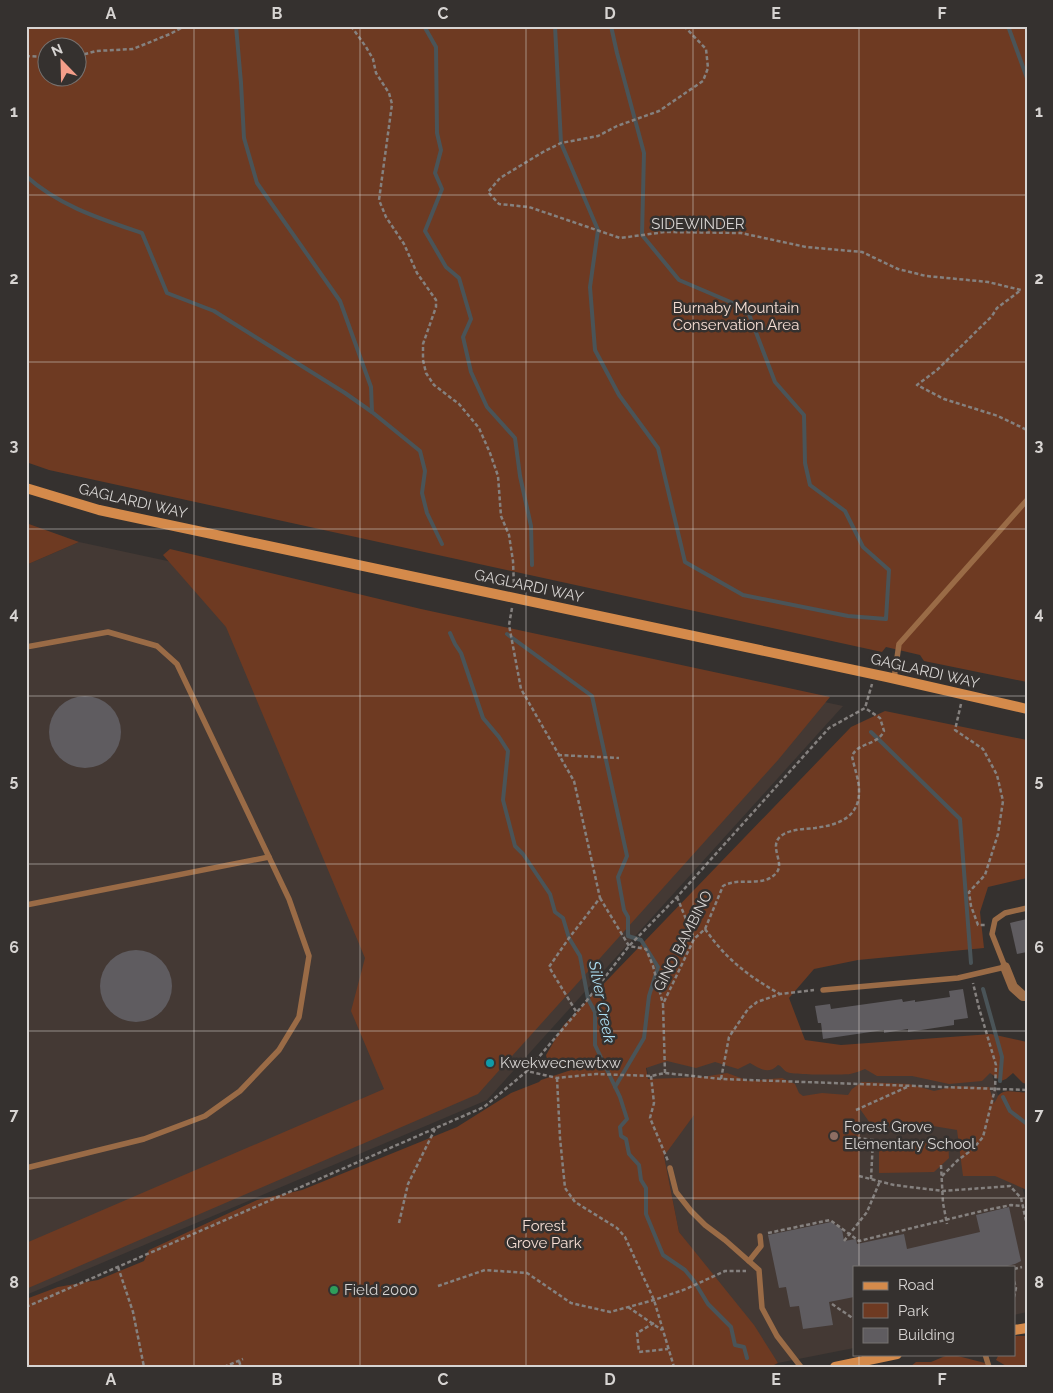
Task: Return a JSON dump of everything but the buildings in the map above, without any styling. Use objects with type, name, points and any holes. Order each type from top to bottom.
[{"type":"main road","name":"GAGLARDI WAY","points":[[26,488],[99,510],[1027,709]]},
{"type":"main road","points":[[836,1367],[888,1356]]},
{"type":"street","points":[[1005,967],[1013,987],[1023,996],[1027,996]]},
{"type":"lane","points":[[894,679],[899,644],[1027,500]]},
{"type":"lane","points":[[26,647],[108,632],[157,646],[178,664],[289,899],[309,956],[299,1017],[278,1050],[240,1091],[205,1116],[144,1139],[26,1168]]},
{"type":"lane","points":[[26,905],[269,857]]},
{"type":"lane","points":[[823,990],[958,978],[1005,967],[992,934],[995,920],[1006,913],[1027,908]]},
{"type":"lane","points":[[670,1168],[676,1192],[690,1210],[759,1270],[762,1308],[777,1336],[801,1367]]},
{"type":"lane","points":[[749,1262],[761,1246],[760,1236]]},
{"type":"path","points":[[88,53],[133,49],[185,26]]},
{"type":"path","points":[[351,26],[373,59],[376,74],[389,93],[392,104],[379,200],[386,217],[404,244],[417,273],[436,300],[436,308],[423,344],[423,360],[426,373],[434,385],[459,404],[479,428],[498,476],[501,516],[509,535],[512,553],[514,598],[509,625],[521,689],[574,782],[600,898],[629,946],[646,949],[653,966],[663,1004]]},
{"type":"path","name":"SIDEWINDER","points":[[684,26],[706,49],[708,68],[703,81],[659,111],[627,122],[598,136],[569,141],[553,147],[500,178],[488,192],[500,204],[529,207],[620,238],[665,232],[741,233],[806,247],[862,252],[898,269],[926,276],[988,282],[1021,290],[997,308],[992,316],[937,370],[917,385],[944,399],[998,416],[1027,430]]},
{"type":"path","points":[[26,1307],[484,1108],[527,1071],[577,1013],[629,946],[677,897],[829,728],[865,708],[875,675]]},
{"type":"path","points":[[963,695],[955,730],[983,749],[997,774],[1003,801],[998,834],[985,875],[969,892],[971,906],[978,925],[994,924]]},
{"type":"path","name":"GINO BAMBINO","points":[[665,1074],[663,1004],[694,939],[705,929],[723,886],[729,882],[754,882],[768,879],[778,872],[776,848],[778,840],[783,834],[794,830],[830,826],[847,818],[857,806],[859,790],[852,756],[854,751],[861,746],[874,742],[882,736],[884,731],[880,718],[865,708]]},
{"type":"path","points":[[558,755],[620,758]]},
{"type":"path","points":[[677,897],[694,939]]},
{"type":"path","points":[[577,1013],[549,967],[600,898]]},
{"type":"path","points":[[705,929],[718,947],[750,977],[780,994]]},
{"type":"path","points":[[942,1176],[958,1160],[973,1149],[983,1137],[995,1089],[996,1065],[978,1008],[971,974]]},
{"type":"path","points":[[721,1079],[729,1037],[748,1009],[757,1002],[780,994],[814,990]]},
{"type":"path","points":[[527,1071],[557,1078],[596,1074],[651,1076],[665,1074],[721,1079],[1027,1090]]},
{"type":"path","points":[[651,1076],[654,1103],[650,1118],[664,1147],[670,1168]]},
{"type":"path","points":[[557,1078],[565,1188],[575,1202],[617,1228],[625,1237],[654,1300],[674,1367]]},
{"type":"path","points":[[856,1110],[908,1086]]},
{"type":"path","points":[[399,1223],[408,1184],[435,1129]]},
{"type":"path","points":[[857,1138],[873,1140],[880,1146]]},
{"type":"path","points":[[871,1179],[873,1140]]},
{"type":"path","points":[[941,1165],[943,1203],[947,1222]]},
{"type":"path","points":[[859,1176],[894,1185],[943,1191],[1010,1186],[1021,1198],[1027,1225]]},
{"type":"path","points":[[844,1241],[867,1212],[880,1181]]},
{"type":"path","points":[[760,1236],[830,1220],[859,1242],[947,1222],[982,1210],[1011,1205],[1023,1206]]},
{"type":"path","points":[[118,1267],[134,1312],[144,1367]]},
{"type":"path","points":[[1016,1268],[1022,1267]]},
{"type":"path","points":[[438,1286],[485,1270],[527,1273],[571,1303],[610,1312],[686,1289],[725,1271],[759,1270]]},
{"type":"path","points":[[832,1304],[853,1318]]},
{"type":"path","points":[[628,1307],[663,1330]]},
{"type":"path","points":[[654,1324],[637,1333],[639,1352],[669,1349]]},
{"type":"path","points":[[224,1367],[243,1359]]},
{"type":"path","points":[[239,1360],[241,1367]]},
{"type":"shaded area","points":[[79,542],[843,706],[487,1100],[26,1295],[26,565]]},
{"type":"shaded area","name":"Forest Grove Elementary School","points":[[642,1044],[990,1066],[1027,1205],[1027,1312],[1016,1315],[1016,1266],[853,1266],[853,1348],[778,1363],[679,1232]]},
{"type":"green space","name":"Burnaby Mountain Conservation Area","points":[[26,26],[1027,26],[1027,682],[924,661],[920,655],[886,647],[882,652],[49,470],[26,462]]},
{"type":"green space","points":[[26,523],[79,542],[26,565]]},
{"type":"green space","points":[[170,549],[421,609],[830,697],[778,760],[478,1094],[26,1289],[26,1243],[384,1089],[351,1011],[365,958],[226,627],[163,555]]},
{"type":"green space","name":"Forest Grove Park","points":[[885,711],[1027,740],[1027,878],[988,887],[980,912],[984,948],[858,960],[814,969],[789,998],[805,1040],[841,1045],[991,1034],[1027,1042],[1027,1084],[1023,1083],[1013,1073],[1001,1081],[990,1073],[982,1081],[949,1084],[912,1076],[877,1076],[865,1069],[850,1074],[828,1075],[791,1073],[778,1065],[768,1070],[761,1069],[750,1063],[738,1069],[715,1062],[696,1068],[667,1061],[646,1068],[648,1079],[703,1077],[727,1073],[749,1081],[782,1078],[795,1084],[799,1093],[803,1096],[822,1093],[848,1095],[852,1089],[862,1082],[909,1084],[934,1091],[955,1086],[989,1087],[994,1103],[998,1096],[1004,1092],[1027,1092],[1027,1190],[995,1176],[963,1176],[957,1130],[909,1122],[875,1130],[860,1109],[859,1200],[693,1200],[694,1115],[664,1156],[679,1232],[754,1325],[778,1363],[770,1367],[26,1367],[26,1299],[58,1287],[98,1280],[144,1261],[149,1250],[257,1200],[302,1190],[457,1127],[511,1093],[571,1070],[554,1068],[548,1065],[546,1055],[563,1026],[851,727]]},
{"type":"green space","points":[[948,1140],[949,1158],[934,1172],[879,1173],[879,1145]]},
{"type":"green space","points":[[1016,1336],[1027,1336],[1027,1367],[1008,1367],[996,1360],[998,1356],[1016,1356]]},
{"type":"green space","points":[[945,1356],[958,1356],[985,1363],[986,1367],[910,1367],[916,1362],[931,1362]]},
{"type":"waterway","points":[[236,26],[244,138],[257,183],[340,301],[371,387],[372,412],[420,451],[425,471],[422,493],[427,513],[442,544]]},
{"type":"waterway","points":[[424,26],[436,47],[437,133],[441,150],[435,173],[442,189],[425,231],[446,267],[459,278],[471,319],[463,337],[471,372],[487,407],[515,438],[520,476],[531,526],[532,565]]},
{"type":"waterway","points":[[555,26],[561,143],[598,230],[590,287],[595,350],[619,395],[658,448],[685,562],[743,595],[848,616],[886,619],[889,570],[863,547],[845,511],[810,485],[805,463],[804,415],[775,382],[747,309],[679,280],[642,235],[644,153],[611,26]]},
{"type":"waterway","points":[[1008,26],[1027,78]]},
{"type":"waterway","points":[[26,176],[66,204],[142,233],[167,293],[214,311],[372,412]]},
{"type":"waterway","name":"Silver Creek","points":[[450,633],[461,653],[483,718],[508,751],[503,800],[515,846],[523,854],[550,894],[555,912],[563,918],[569,938],[580,956],[588,999],[595,1012],[595,1045],[620,1097],[627,1119],[620,1127],[621,1136],[626,1139],[629,1154],[639,1165],[641,1180],[646,1188],[646,1214],[663,1255],[685,1270],[694,1281],[708,1304],[731,1327],[735,1345],[744,1347],[747,1358]]},
{"type":"waterway","points":[[507,634],[592,696],[627,856],[618,877],[624,910],[628,917],[628,936],[641,940],[658,967],[649,996],[644,1038],[615,1087]]},
{"type":"waterway","points":[[871,732],[960,819],[971,963]]},
{"type":"waterway","points":[[983,989],[1002,1057],[1000,1081]]},
{"type":"waterway","points":[[1003,1097],[1010,1111],[1027,1124]]},
{"type":"place","name":"Kwekwecnewtxw","points":[[490,1063]]},
{"type":"place","name":"Forest Grove Elementary School","points":[[834,1136]]},
{"type":"place","name":"Field 2000","points":[[334,1290]]}]
